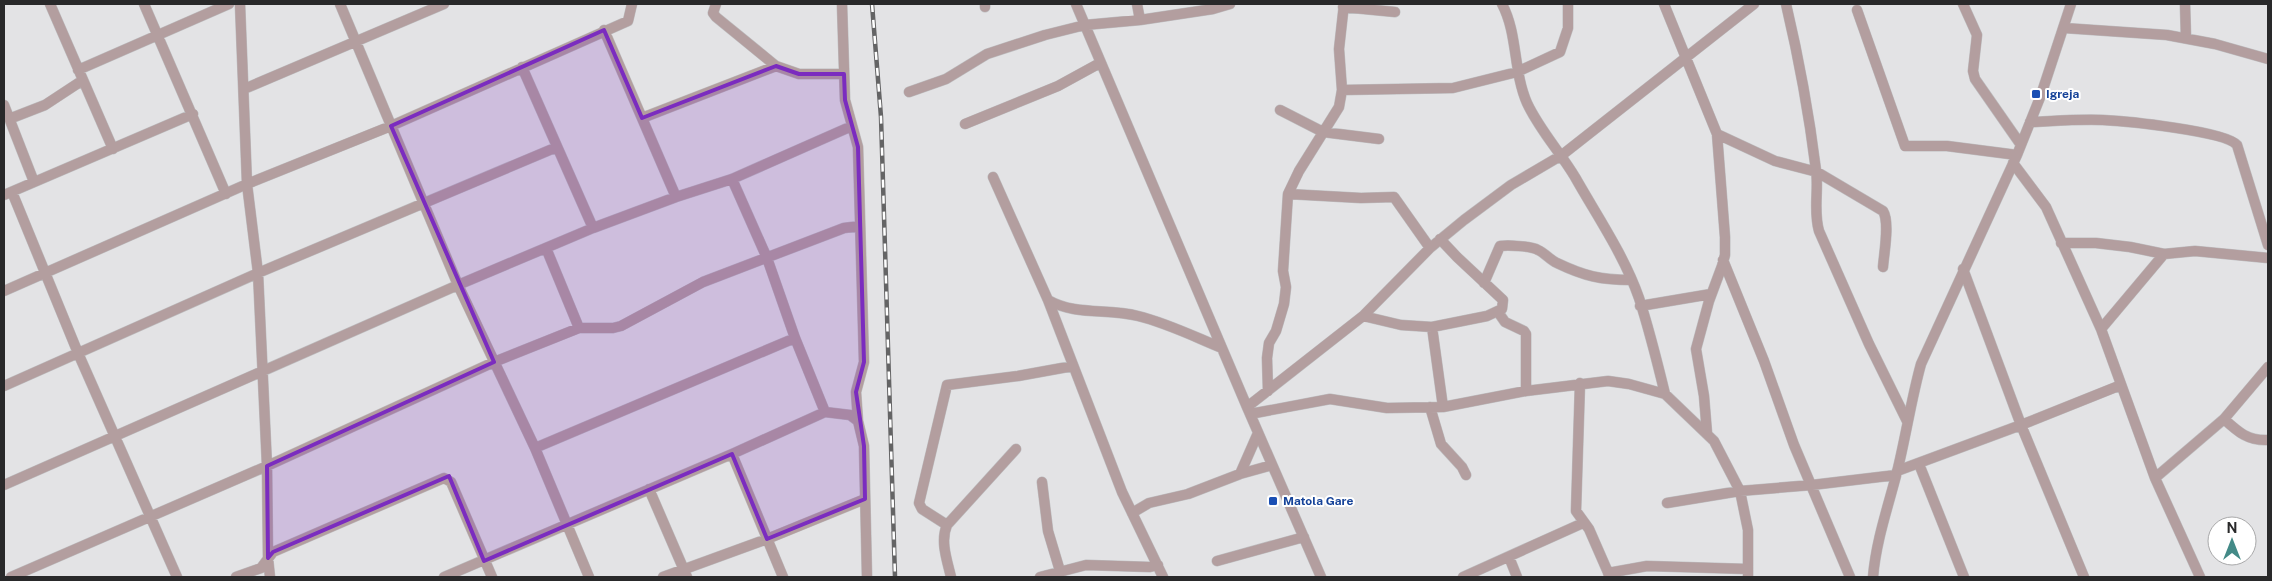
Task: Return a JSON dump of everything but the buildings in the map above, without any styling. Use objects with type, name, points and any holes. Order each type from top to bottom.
[{"type":"street","points":[[50,4],[113,149]]},
{"type":"street","points":[[144,4],[226,194]]},
{"type":"street","points":[[78,70],[229,4]]},
{"type":"street","points":[[240,4],[247,184],[258,272],[268,466],[268,558],[270,577]]},
{"type":"street","points":[[340,4],[458,285],[535,448],[589,577]]},
{"type":"street","points":[[244,89],[444,4]]},
{"type":"street","points":[[4,291],[247,184],[391,126],[628,21],[632,4]]},
{"type":"street","points":[[716,4],[713,12],[716,17],[776,66],[799,74],[844,74]]},
{"type":"street","points":[[1076,4],[1321,577]]},
{"type":"street","points":[[1137,4],[1140,20]]},
{"type":"street","points":[[909,92],[946,78],[987,54],[1044,35],[1085,25],[1140,20],[1213,9],[1230,4]]},
{"type":"street","points":[[1502,4],[1508,14],[1517,72],[1527,102],[1562,155],[1609,236],[1631,280],[1653,342],[1665,394]]},
{"type":"street","points":[[1342,90],[1453,88],[1517,72],[1560,52],[1568,28],[1568,4]]},
{"type":"street","points":[[1664,4],[1717,134],[1725,237],[1723,260],[1711,294],[1696,349],[1704,396],[1706,433]]},
{"type":"street","points":[[1248,410],[1268,391],[1363,316],[1440,239],[1511,185],[1562,155],[1685,56],[1754,4]]},
{"type":"street","points":[[1786,4],[1802,69],[1816,172],[1816,221],[1818,231],[1869,344],[1907,421]]},
{"type":"street","points":[[1963,4],[1976,35],[1973,71],[1975,78],[2046,207],[2101,329],[2155,478],[2200,577]]},
{"type":"street","points":[[1873,577],[1879,538],[1897,473],[1921,364],[2017,154],[2064,28],[2071,4]]},
{"type":"street","points":[[2185,4],[2186,38]]},
{"type":"street","points":[[842,5],[845,100],[858,147],[864,362],[856,392],[858,421],[864,446],[867,577]]},
{"type":"street","points":[[1268,391],[1268,350],[1284,304],[1286,287],[1283,271],[1288,194],[1304,163],[1339,107],[1342,90],[1339,49],[1343,6],[1396,12]]},
{"type":"street","points":[[1857,10],[1904,146],[1946,146],[2017,154]]},
{"type":"street","points":[[2064,28],[2186,38],[2268,59]]},
{"type":"street","points":[[604,30],[676,196]]},
{"type":"street","points":[[965,124],[1058,86],[1100,63]]},
{"type":"street","points":[[642,118],[776,66]]},
{"type":"street","points":[[522,67],[593,228]]},
{"type":"street","points":[[10,119],[45,104],[83,80]]},
{"type":"street","points":[[4,105],[34,182]]},
{"type":"street","points":[[1280,110],[1324,132],[1379,139]]},
{"type":"street","points":[[177,577],[78,354],[46,272],[8,194],[193,114]]},
{"type":"street","points":[[2030,122],[2103,120],[2166,127],[2214,135],[2233,141],[2237,145],[2268,245]]},
{"type":"street","points":[[4,485],[458,285],[593,228],[676,196],[732,179],[852,126]]},
{"type":"street","points":[[1717,134],[1775,161],[1816,172],[1883,211],[1886,215],[1883,267]]},
{"type":"street","points":[[4,386],[258,272],[424,204],[557,146]]},
{"type":"street","points":[[993,177],[1048,300],[1072,366],[1154,566],[1163,577]]},
{"type":"street","points":[[732,179],[767,258],[795,338],[825,412]]},
{"type":"street","points":[[1288,194],[1361,198],[1394,196],[1430,248]]},
{"type":"street","points":[[11,577],[268,466],[494,362],[579,328],[613,328],[621,326],[703,282],[844,228],[860,226]]},
{"type":"street","points":[[1363,316],[1401,325],[1432,328],[1498,312],[1502,309],[1503,300],[1440,239]]},
{"type":"street","points":[[2061,243],[2096,243],[2130,246],[2164,254],[2195,251],[2268,258]]},
{"type":"street","points":[[1484,283],[1500,246],[1506,245],[1538,250],[1556,263],[1596,278],[1631,280]]},
{"type":"street","points":[[546,248],[579,328]]},
{"type":"street","points":[[2101,329],[2164,254]]},
{"type":"street","points":[[1723,260],[1764,361],[1794,446],[1850,577]]},
{"type":"street","points":[[1963,269],[2021,425],[2084,577]]},
{"type":"street","points":[[1640,306],[1711,294]]},
{"type":"street","points":[[1048,300],[1068,310],[1125,313],[1140,316],[1222,348]]},
{"type":"street","points":[[1498,312],[1505,322],[1524,330],[1526,334],[1526,391]]},
{"type":"street","points":[[1432,328],[1443,406]]},
{"type":"street","points":[[535,448],[795,338]]},
{"type":"street","points":[[947,525],[922,509],[919,503],[947,385],[1018,376],[1072,366]]},
{"type":"street","points":[[2155,478],[2224,418],[2268,367]]},
{"type":"street","points":[[1248,410],[1330,400],[1388,408],[1443,406],[1526,391],[1608,380],[1665,394],[1714,441],[1740,491],[1748,530],[1748,573],[1647,566],[1609,575],[1590,529],[1583,523],[1576,511],[1580,384]]},
{"type":"street","points":[[1668,503],[1740,491],[1812,485],[1897,473],[2121,385]]},
{"type":"street","points":[[1430,407],[1441,444],[1462,467],[1466,475]]},
{"type":"street","points":[[444,577],[732,454],[825,412],[850,415],[858,421]]},
{"type":"street","points":[[2224,418],[2239,433],[2248,438],[2268,440]]},
{"type":"street","points":[[1240,474],[1258,433]]},
{"type":"street","points":[[951,577],[944,541],[947,525],[1016,450]]},
{"type":"street","points":[[732,454],[783,577]]},
{"type":"street","points":[[1919,464],[1964,577]]},
{"type":"street","points":[[1132,513],[1149,503],[1188,494],[1240,474],[1272,465]]},
{"type":"street","points":[[236,577],[261,568],[273,552],[448,478],[492,577]]},
{"type":"street","points":[[1042,482],[1048,531],[1060,571]]},
{"type":"street","points":[[649,489],[685,573]]},
{"type":"street","points":[[663,577],[685,573],[864,499]]},
{"type":"street","points":[[1463,577],[1583,523]]},
{"type":"street","points":[[1217,561],[1304,536]]},
{"type":"street","points":[[1509,556],[1517,577]]},
{"type":"street","points":[[1040,577],[1086,565],[1154,566]]},
{"type":"street","points":[[1145,577],[1154,566]]},
{"type":"highlighted area","points":[[604,30],[642,118],[776,66],[799,74],[844,74],[845,100],[858,147],[864,362],[856,392],[864,446],[865,499],[767,539],[732,454],[484,561],[449,476],[273,552],[268,558],[267,466],[494,362],[391,126]]},
{"type":"railway","points":[[872,4],[881,117],[895,577]]},
{"type":"place","name":"Igreja","points":[[2036,94]]},
{"type":"place","name":"Matola Gare","points":[[1273,501]]}]
